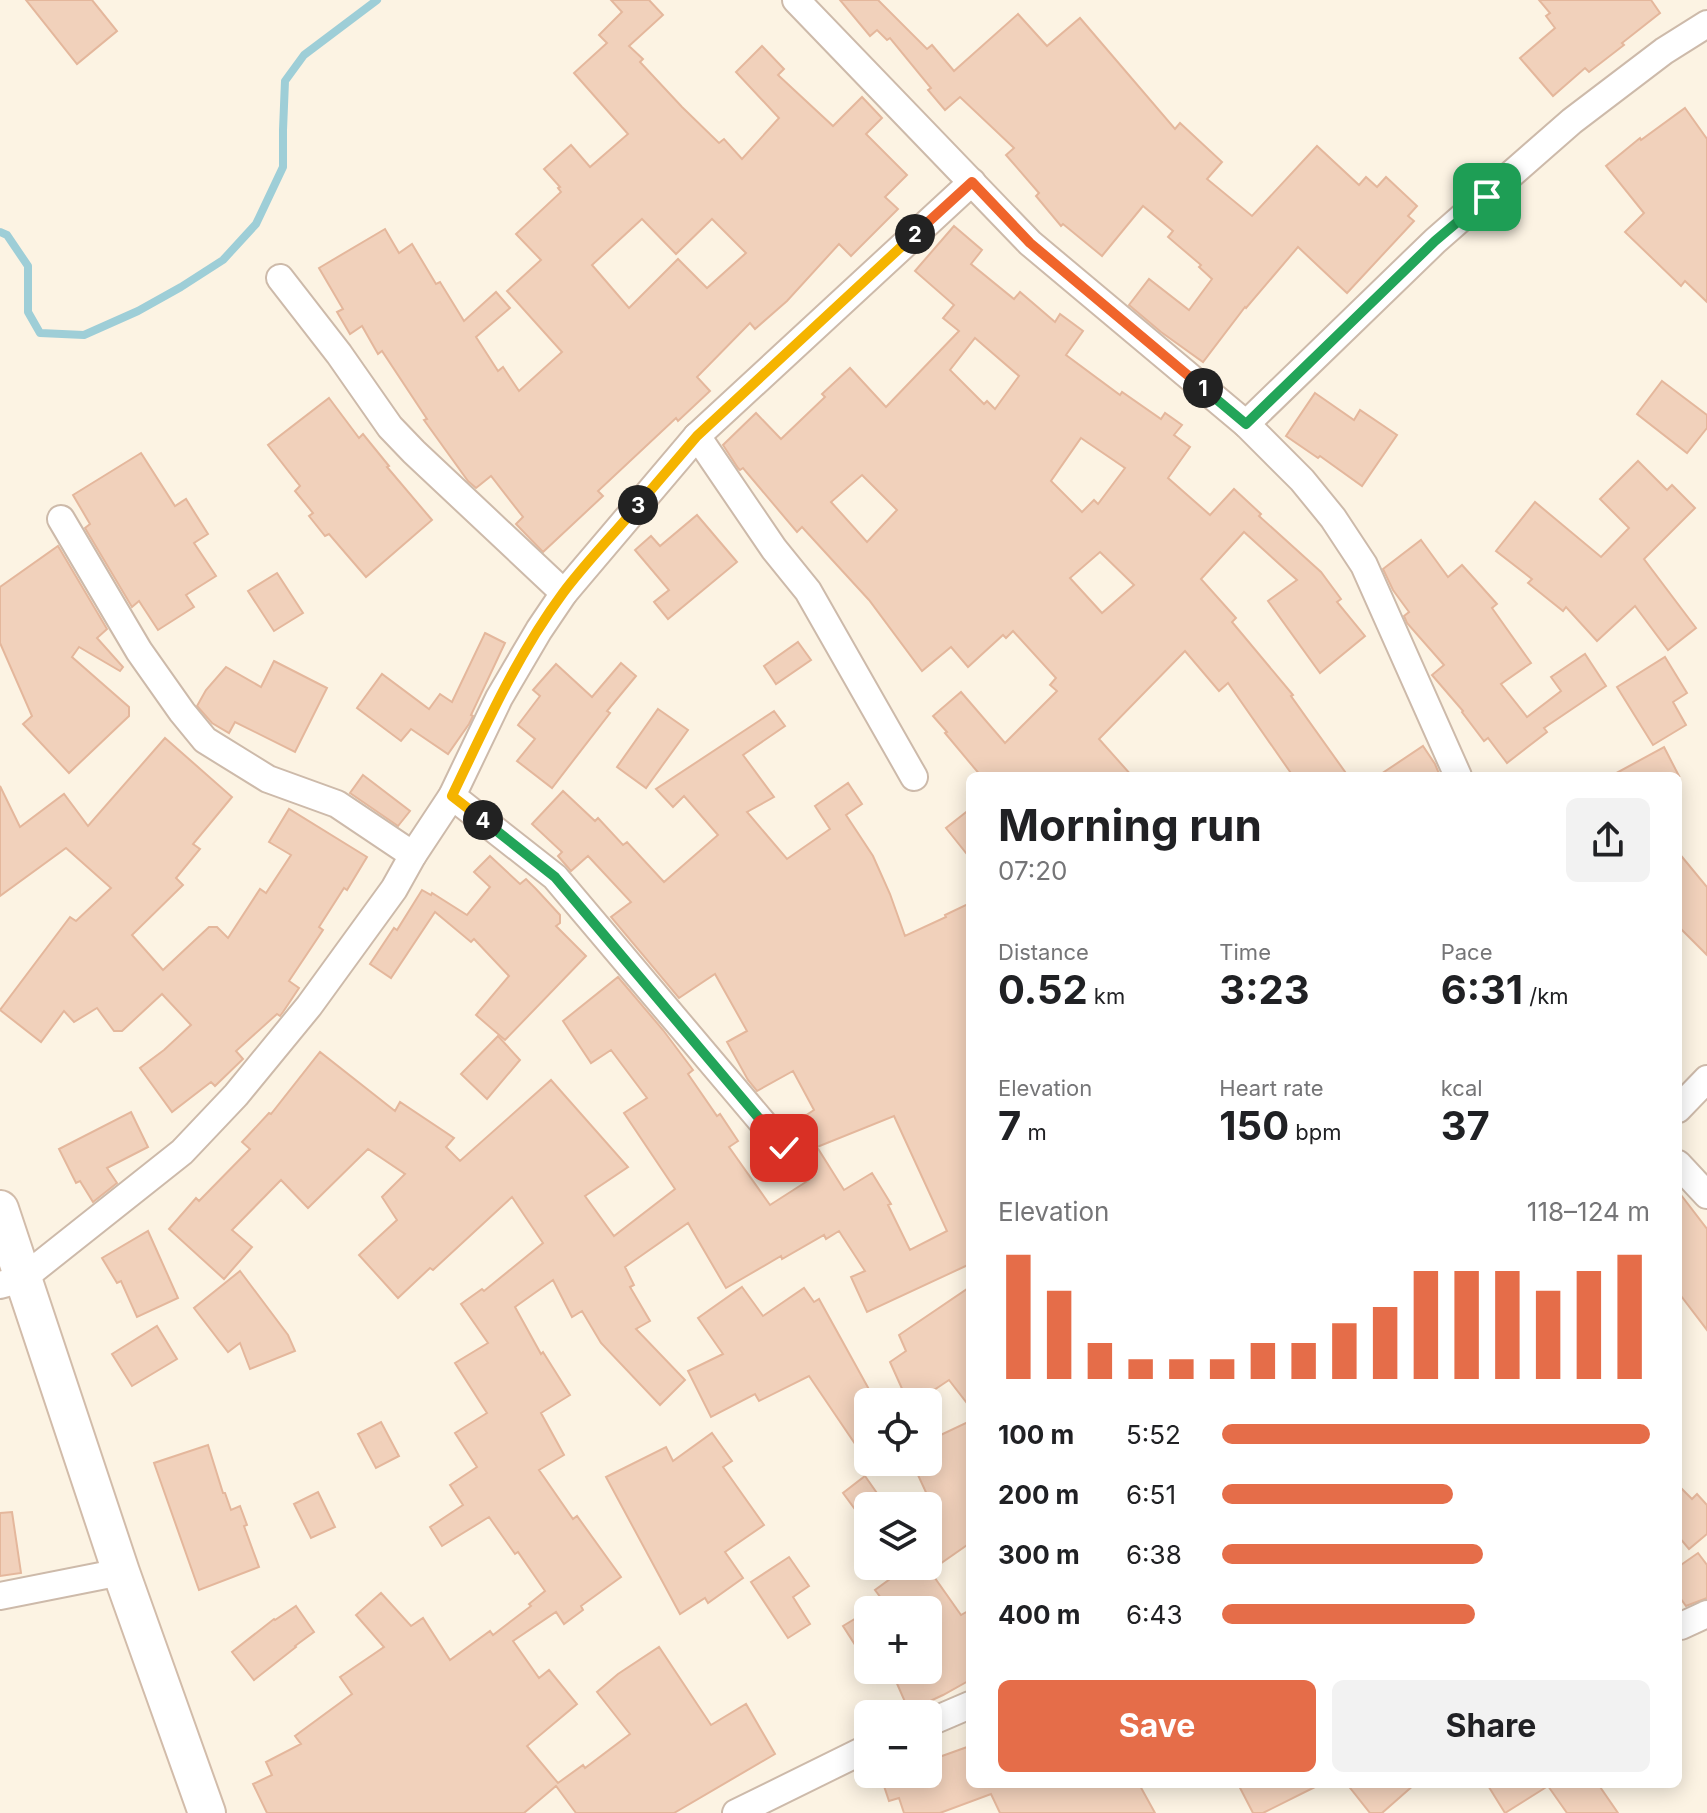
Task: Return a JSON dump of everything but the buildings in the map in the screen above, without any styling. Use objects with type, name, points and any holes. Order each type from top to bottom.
[{"type":"main road","points":[[0,1209],[11,1282],[121,1572],[207,1813]]},
{"type":"street","points":[[796,0],[1030,243],[1246,424],[1302,480],[1333,518],[1364,565],[1456,772]]},
{"type":"street","points":[[1246,424],[1435,241],[1572,121],[1664,51],[1707,24]]},
{"type":"street","points":[[11,1282],[182,1152],[236,1095],[309,1006],[394,889],[452,796],[499,698],[564,593],[697,436],[972,182]]},
{"type":"street","points":[[280,278],[390,427],[564,593]]},
{"type":"street","points":[[697,436],[774,549],[808,591],[914,777]]},
{"type":"street","points":[[61,519],[139,651],[205,740],[268,779],[337,804],[413,855]]},
{"type":"street","points":[[452,796],[555,877],[784,1148]]},
{"type":"street","points":[[1682,1105],[1707,1079]]},
{"type":"street","points":[[1682,1168],[1707,1195]]},
{"type":"street","points":[[0,1596],[121,1572]]},
{"type":"street","points":[[1682,1626],[1707,1614]]},
{"type":"street","points":[[942,1717],[966,1707]]},
{"type":"street","points":[[736,1813],[854,1755]]},
{"type":"waterway","points":[[0,232],[7,235],[28,266],[28,312],[40,333],[84,335],[138,311],[181,287],[223,260],[256,224],[283,167],[285,81],[304,55],[377,0]]},
{"type":"route","points":[[784,1148],[555,877],[452,796],[499,698],[564,593],[697,436],[972,182],[1030,243],[1246,424],[1435,241],[1487,197]]}]
